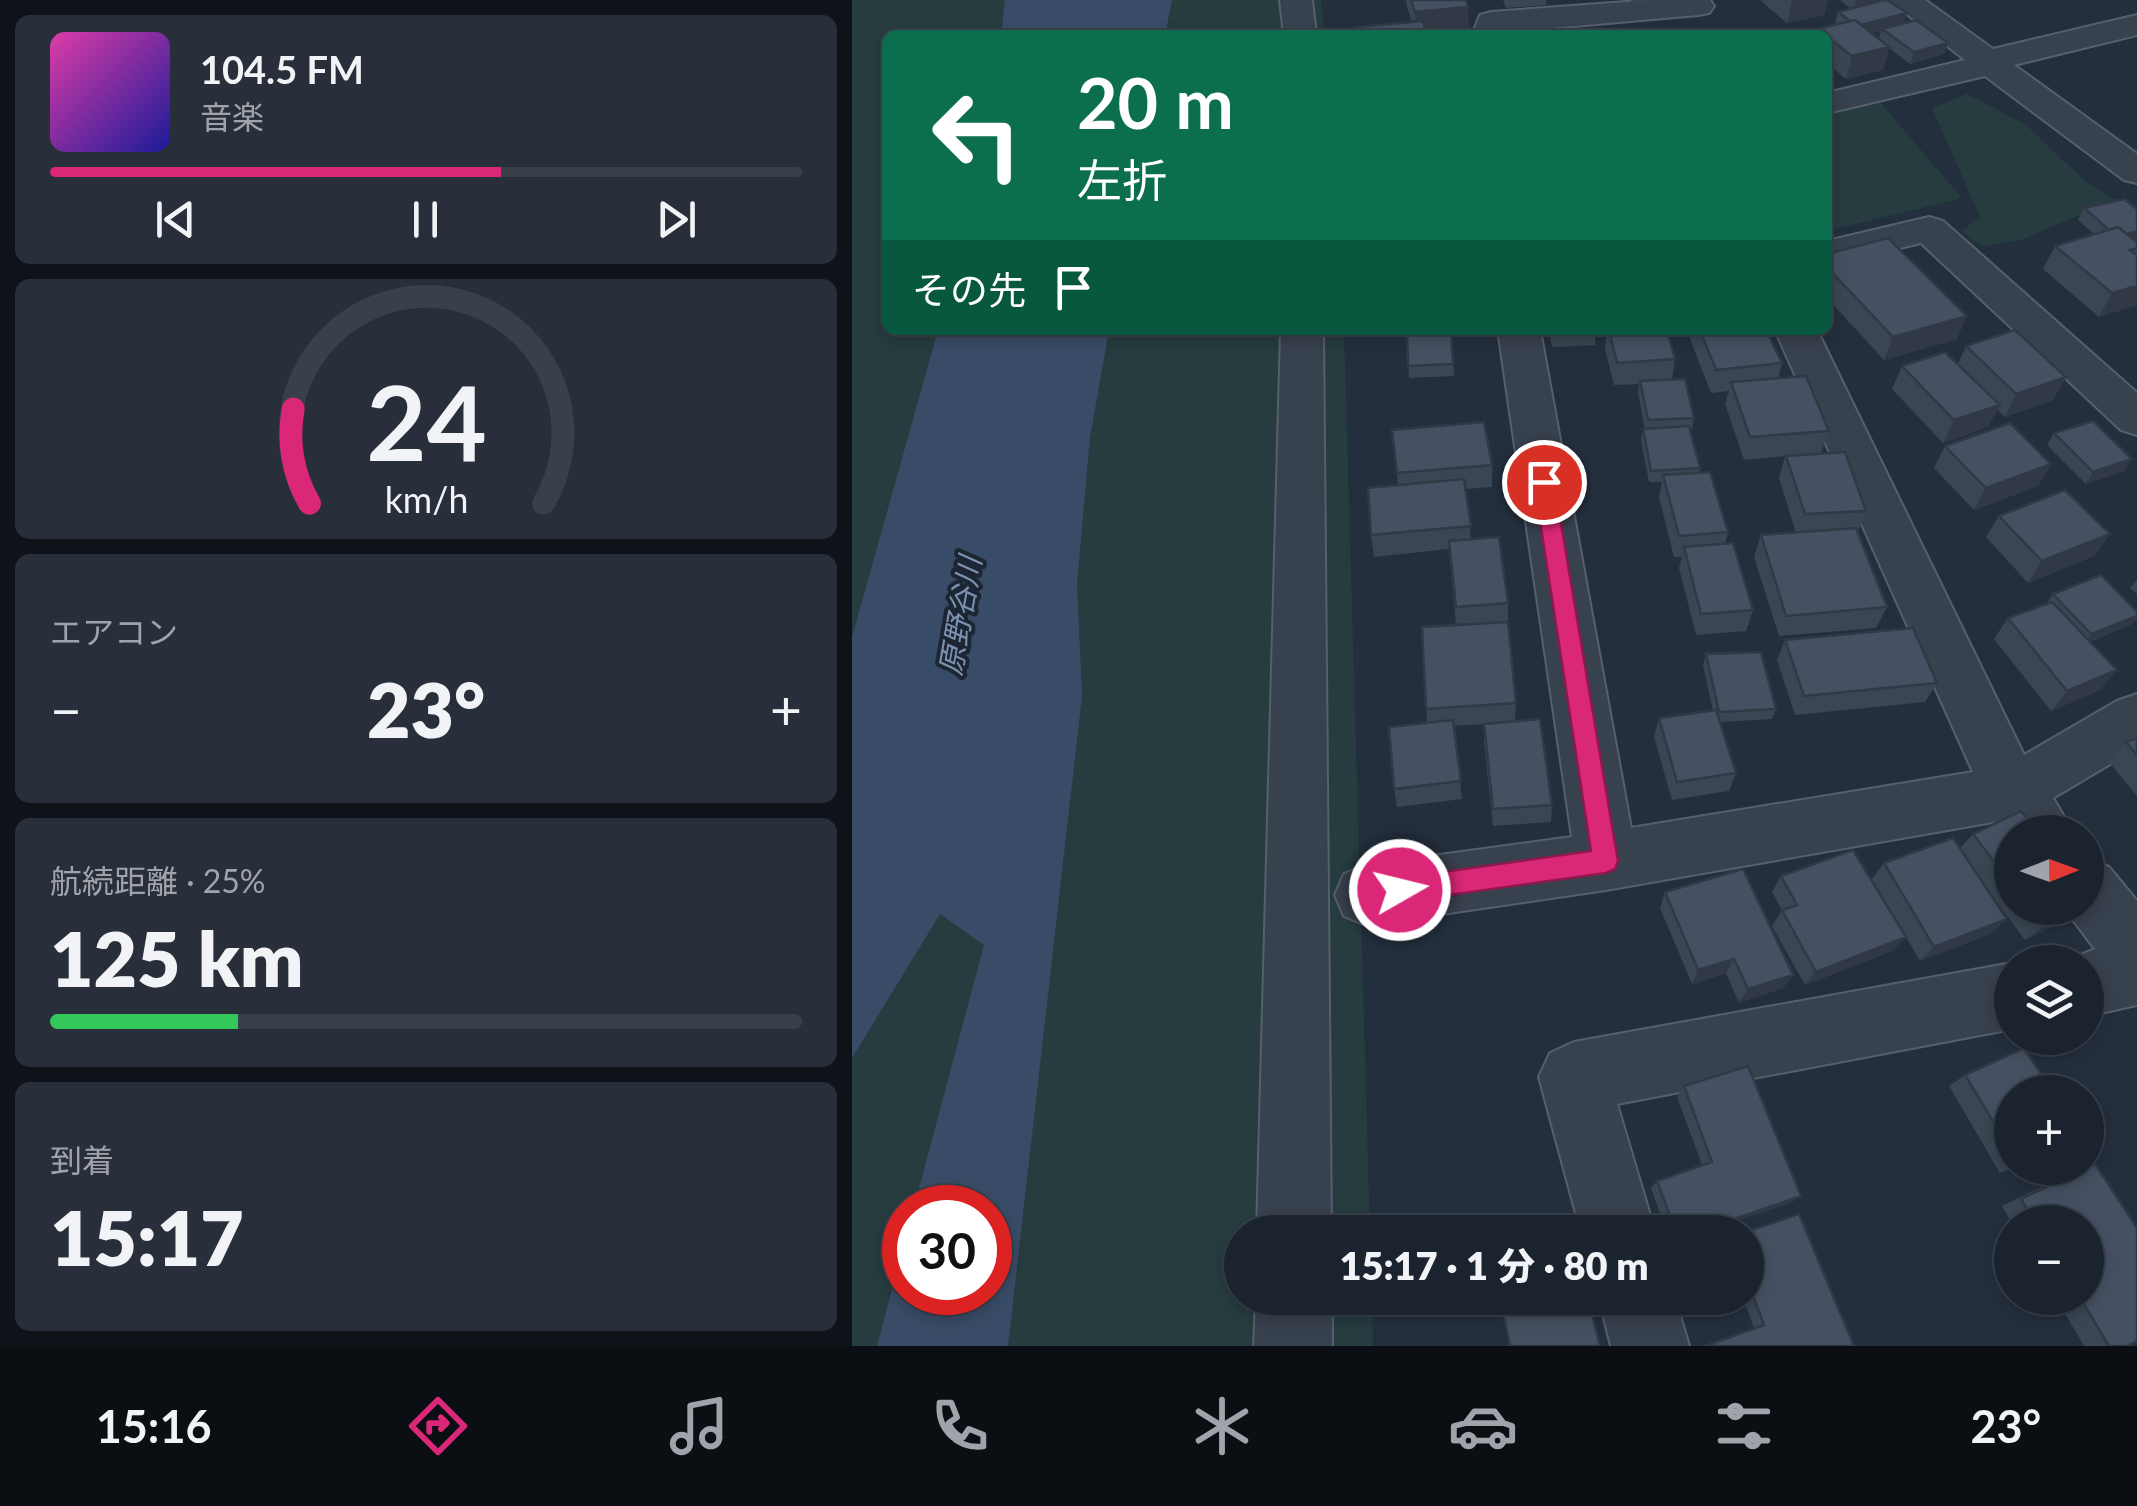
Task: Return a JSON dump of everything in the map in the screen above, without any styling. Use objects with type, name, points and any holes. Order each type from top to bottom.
[{"type":"street","points":[[1296,0],[1299,30]]},
{"type":"street","points":[[1905,0],[2136,172]]},
{"type":"street","points":[[1489,30],[1491,22],[1700,14]]},
{"type":"street","points":[[1832,102],[2136,26]]},
{"type":"street","points":[[1832,252],[1929,229],[2136,419]]},
{"type":"street","points":[[1294,1215],[1302,335]]},
{"type":"street","points":[[1520,335],[1606,861]]},
{"type":"street","points":[[1798,335],[2027,812]]},
{"type":"street","points":[[1366,895],[1606,861],[2027,812],[2136,718]]},
{"type":"street","points":[[2104,910],[2136,952]]},
{"type":"street","points":[[2104,979],[2136,974]]},
{"type":"street","points":[[1613,1215],[1574,1077],[1994,999]]},
{"type":"street","points":[[1294,1315],[1294,1346]]},
{"type":"street","points":[[1641,1315],[1650,1346]]},
{"type":"green space","points":[[852,0],[1321,0],[1324,30],[882,30],[882,335],[1344,335],[1370,1215],[1224,1215],[1224,1315],[1372,1315],[1373,1346],[852,1346]]},
{"type":"green space","points":[[1967,94],[2025,124],[2086,182],[2116,200],[2021,240],[1981,246],[1961,231],[1980,217],[1932,108]]},
{"type":"green space","points":[[1880,102],[1962,198],[1832,230],[1832,114]]},
{"type":"water","points":[[1005,0],[1172,0],[1166,30],[1002,30]]},
{"type":"water","name":"原野谷川","points":[[937,335],[1108,335],[1090,437],[1077,584],[1082,696],[1012,1311],[1012,1185],[920,1185],[984,945],[940,914],[852,1058],[852,637]]},
{"type":"water","points":[[885,1315],[1012,1315],[1008,1346],[877,1346]]},
{"type":"building","points":[[1411,0],[1466,0],[1468,7],[1415,12]]},
{"type":"building","points":[[1887,0],[1907,13],[1861,25],[1838,12]]},
{"type":"building","points":[[1855,20],[1889,47],[1852,56],[1832,41],[1832,30],[1817,29]]},
{"type":"building","points":[[1916,20],[1948,43],[1914,52],[1882,29]]},
{"type":"building","points":[[1423,21],[1426,30],[1357,30],[1356,27]]},
{"type":"building","points":[[2124,199],[2137,209],[2137,231],[2127,234],[2118,227],[2109,230],[2084,208]]},
{"type":"building","points":[[2118,227],[2137,242],[2137,248],[2130,250],[2137,255],[2137,286],[2112,293],[2055,246]]},
{"type":"building","points":[[1888,238],[1967,316],[1893,337],[1832,272],[1832,253]]},
{"type":"building","points":[[2015,330],[2066,377],[2016,394],[1966,346]]},
{"type":"building","points":[[1407,335],[1451,335],[1453,364],[1408,366]]},
{"type":"building","points":[[1610,335],[1668,335],[1675,359],[1617,363]]},
{"type":"building","points":[[1702,335],[1768,335],[1782,363],[1716,370]]},
{"type":"building","points":[[1945,352],[2000,405],[1954,420],[1902,366]]},
{"type":"building","points":[[1806,376],[1829,431],[1750,437],[1731,382]]},
{"type":"building","points":[[1685,379],[1694,418],[1648,420],[1640,381]]},
{"type":"building","points":[[2093,421],[2132,459],[2093,472],[2054,433]]},
{"type":"building","points":[[1484,422],[1492,465],[1397,473],[1392,430]]},
{"type":"building","points":[[2010,423],[2051,464],[1986,488],[1945,446]]},
{"type":"building","points":[[1689,426],[1700,468],[1651,471],[1643,429]]},
{"type":"building","points":[[1845,452],[1866,511],[1805,514],[1786,456]]},
{"type":"building","points":[[1710,472],[1728,532],[1679,536],[1663,475]]},
{"type":"building","points":[[1464,479],[1471,526],[1371,535],[1368,488]]},
{"type":"building","points":[[2065,490],[2110,534],[2042,561],[1999,516]]},
{"type":"building","points":[[1856,528],[1887,607],[1786,616],[1761,535]]},
{"type":"building","points":[[1499,537],[1508,603],[1456,607],[1449,541]]},
{"type":"building","points":[[1733,543],[1753,610],[1701,614],[1684,547]]},
{"type":"building","points":[[2101,575],[2137,616],[2091,634],[2053,594]]},
{"type":"building","points":[[2052,602],[2117,670],[2067,691],[2008,618]]},
{"type":"building","points":[[1508,622],[1516,703],[1426,709],[1422,627]]},
{"type":"building","points":[[1913,628],[1937,683],[1804,696],[1785,640]]},
{"type":"building","points":[[1761,652],[1776,709],[1719,712],[1706,654]]},
{"type":"building","points":[[1716,710],[1736,773],[1677,782],[1659,718]]},
{"type":"building","points":[[1540,719],[1552,805],[1493,809],[1484,724]]},
{"type":"building","points":[[1453,720],[1461,781],[1394,789],[1389,727]]},
{"type":"building","points":[[2137,738],[2137,755],[2126,742]]},
{"type":"building","points":[[1994,824],[1994,861],[1973,834]]},
{"type":"building","points":[[1953,838],[1994,900],[1994,924],[1934,947],[1884,863]]},
{"type":"building","points":[[1853,850],[1906,937],[1816,972],[1782,910],[1797,905],[1781,876]]},
{"type":"building","points":[[1743,869],[1793,975],[1748,989],[1734,959],[1698,970],[1665,892]]},
{"type":"building","points":[[2009,1055],[2029,1055],[2042,1075],[1994,1075],[1994,1123],[1965,1075]]},
{"type":"building","points":[[1748,1066],[1801,1196],[1746,1215],[1670,1215],[1657,1181],[1712,1162],[1684,1086]]},
{"type":"building","points":[[2104,1178],[2137,1228],[2137,1341],[2127,1346],[2109,1346],[2090,1315],[2104,1315],[2104,1205],[2025,1205],[2021,1199],[2051,1185],[2104,1185]]},
{"type":"building","points":[[1799,1214],[1854,1346],[1706,1346],[1764,1325],[1760,1315],[1764,1315],[1764,1226]]},
{"type":"building","points":[[1504,1315],[1592,1315],[1600,1346],[1510,1346]]},
{"type":"route","points":[[1400,890],[1606,861],[1544,482]]}]
